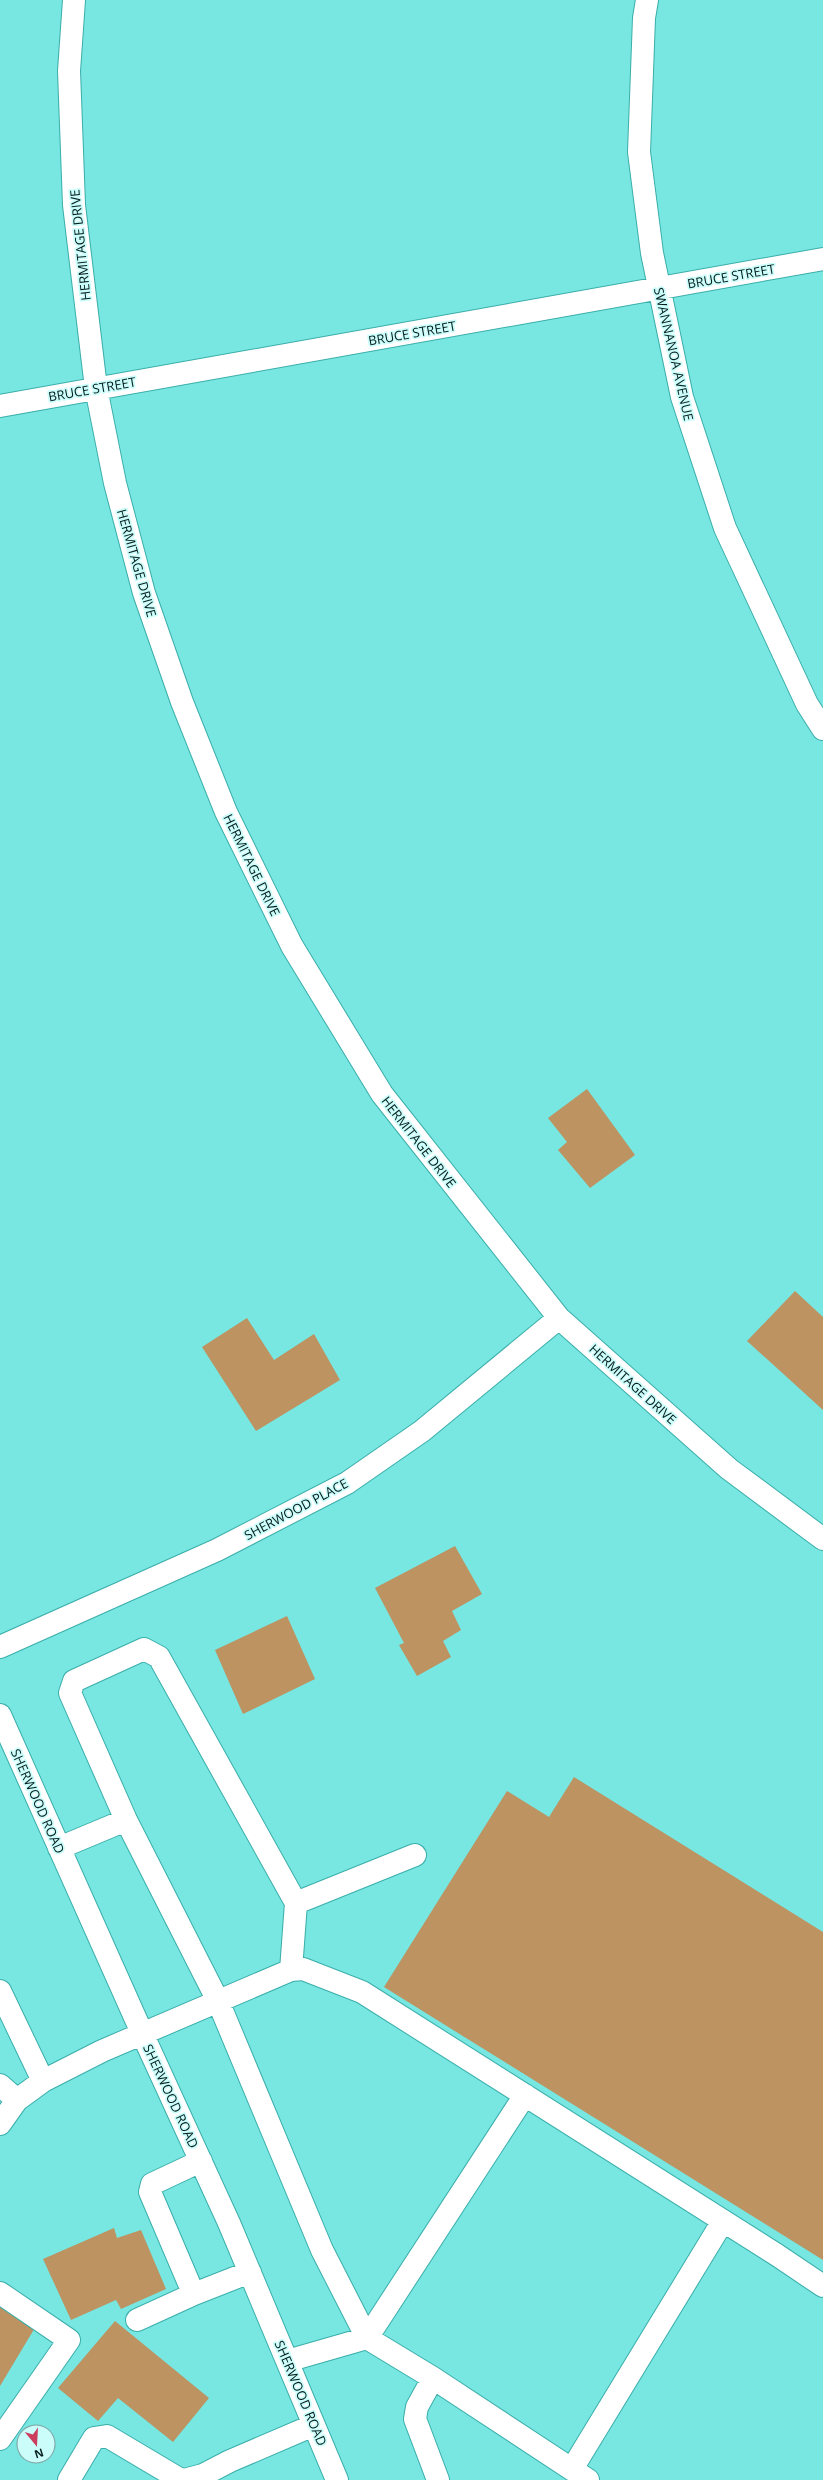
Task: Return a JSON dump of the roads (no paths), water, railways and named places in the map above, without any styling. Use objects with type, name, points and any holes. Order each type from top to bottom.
[{"type":"street","name":"HERMITAGE DRIVE","points":[[74,0],[69,71],[74,205],[96,388],[115,483],[144,593],[182,702],[226,812],[292,946],[382,1094],[559,1318],[729,1469],[823,1538]]},
{"type":"street","name":"SWANNANOA AVENUE","points":[[648,0],[644,18],[639,152],[659,290],[682,397],[725,528],[804,698],[823,729]]},
{"type":"street","name":"BRUCE STREET","points":[[0,406],[659,290],[823,259]]},
{"type":"street","name":"SHERWOOD PLACE","points":[[0,1647],[217,1550],[346,1483],[422,1430],[559,1318]]},
{"type":"street","points":[[291,1970],[296,1904],[159,1657],[144,1649],[74,1681],[70,1693],[126,1820],[218,2001],[322,2250],[367,2338],[433,2378],[580,2475],[723,2221]]},
{"type":"street","name":"SHERWOOD ROAD","points":[[0,1715],[250,2272],[337,2480]]},
{"type":"street","points":[[59,1848],[126,1820]]},
{"type":"street","points":[[296,1904],[415,1855]]},
{"type":"street","points":[[0,2124],[17,2100],[43,2082],[142,2033],[291,1970],[303,1969],[362,1992],[823,2286]]},
{"type":"street","points":[[0,1991],[43,2082]]},
{"type":"street","points":[[0,2085],[17,2100]]},
{"type":"street","points":[[287,2361],[367,2338],[525,2095]]},
{"type":"street","points":[[194,2294],[150,2192],[152,2184],[201,2161]]},
{"type":"street","points":[[137,2320],[194,2294],[250,2272]]},
{"type":"street","points":[[0,2293],[69,2340],[0,2439]]},
{"type":"street","points":[[433,2378],[417,2407],[415,2419],[438,2480]]},
{"type":"street","points":[[69,2480],[94,2438],[107,2436],[183,2480],[203,2475],[230,2461],[314,2425]]}]
